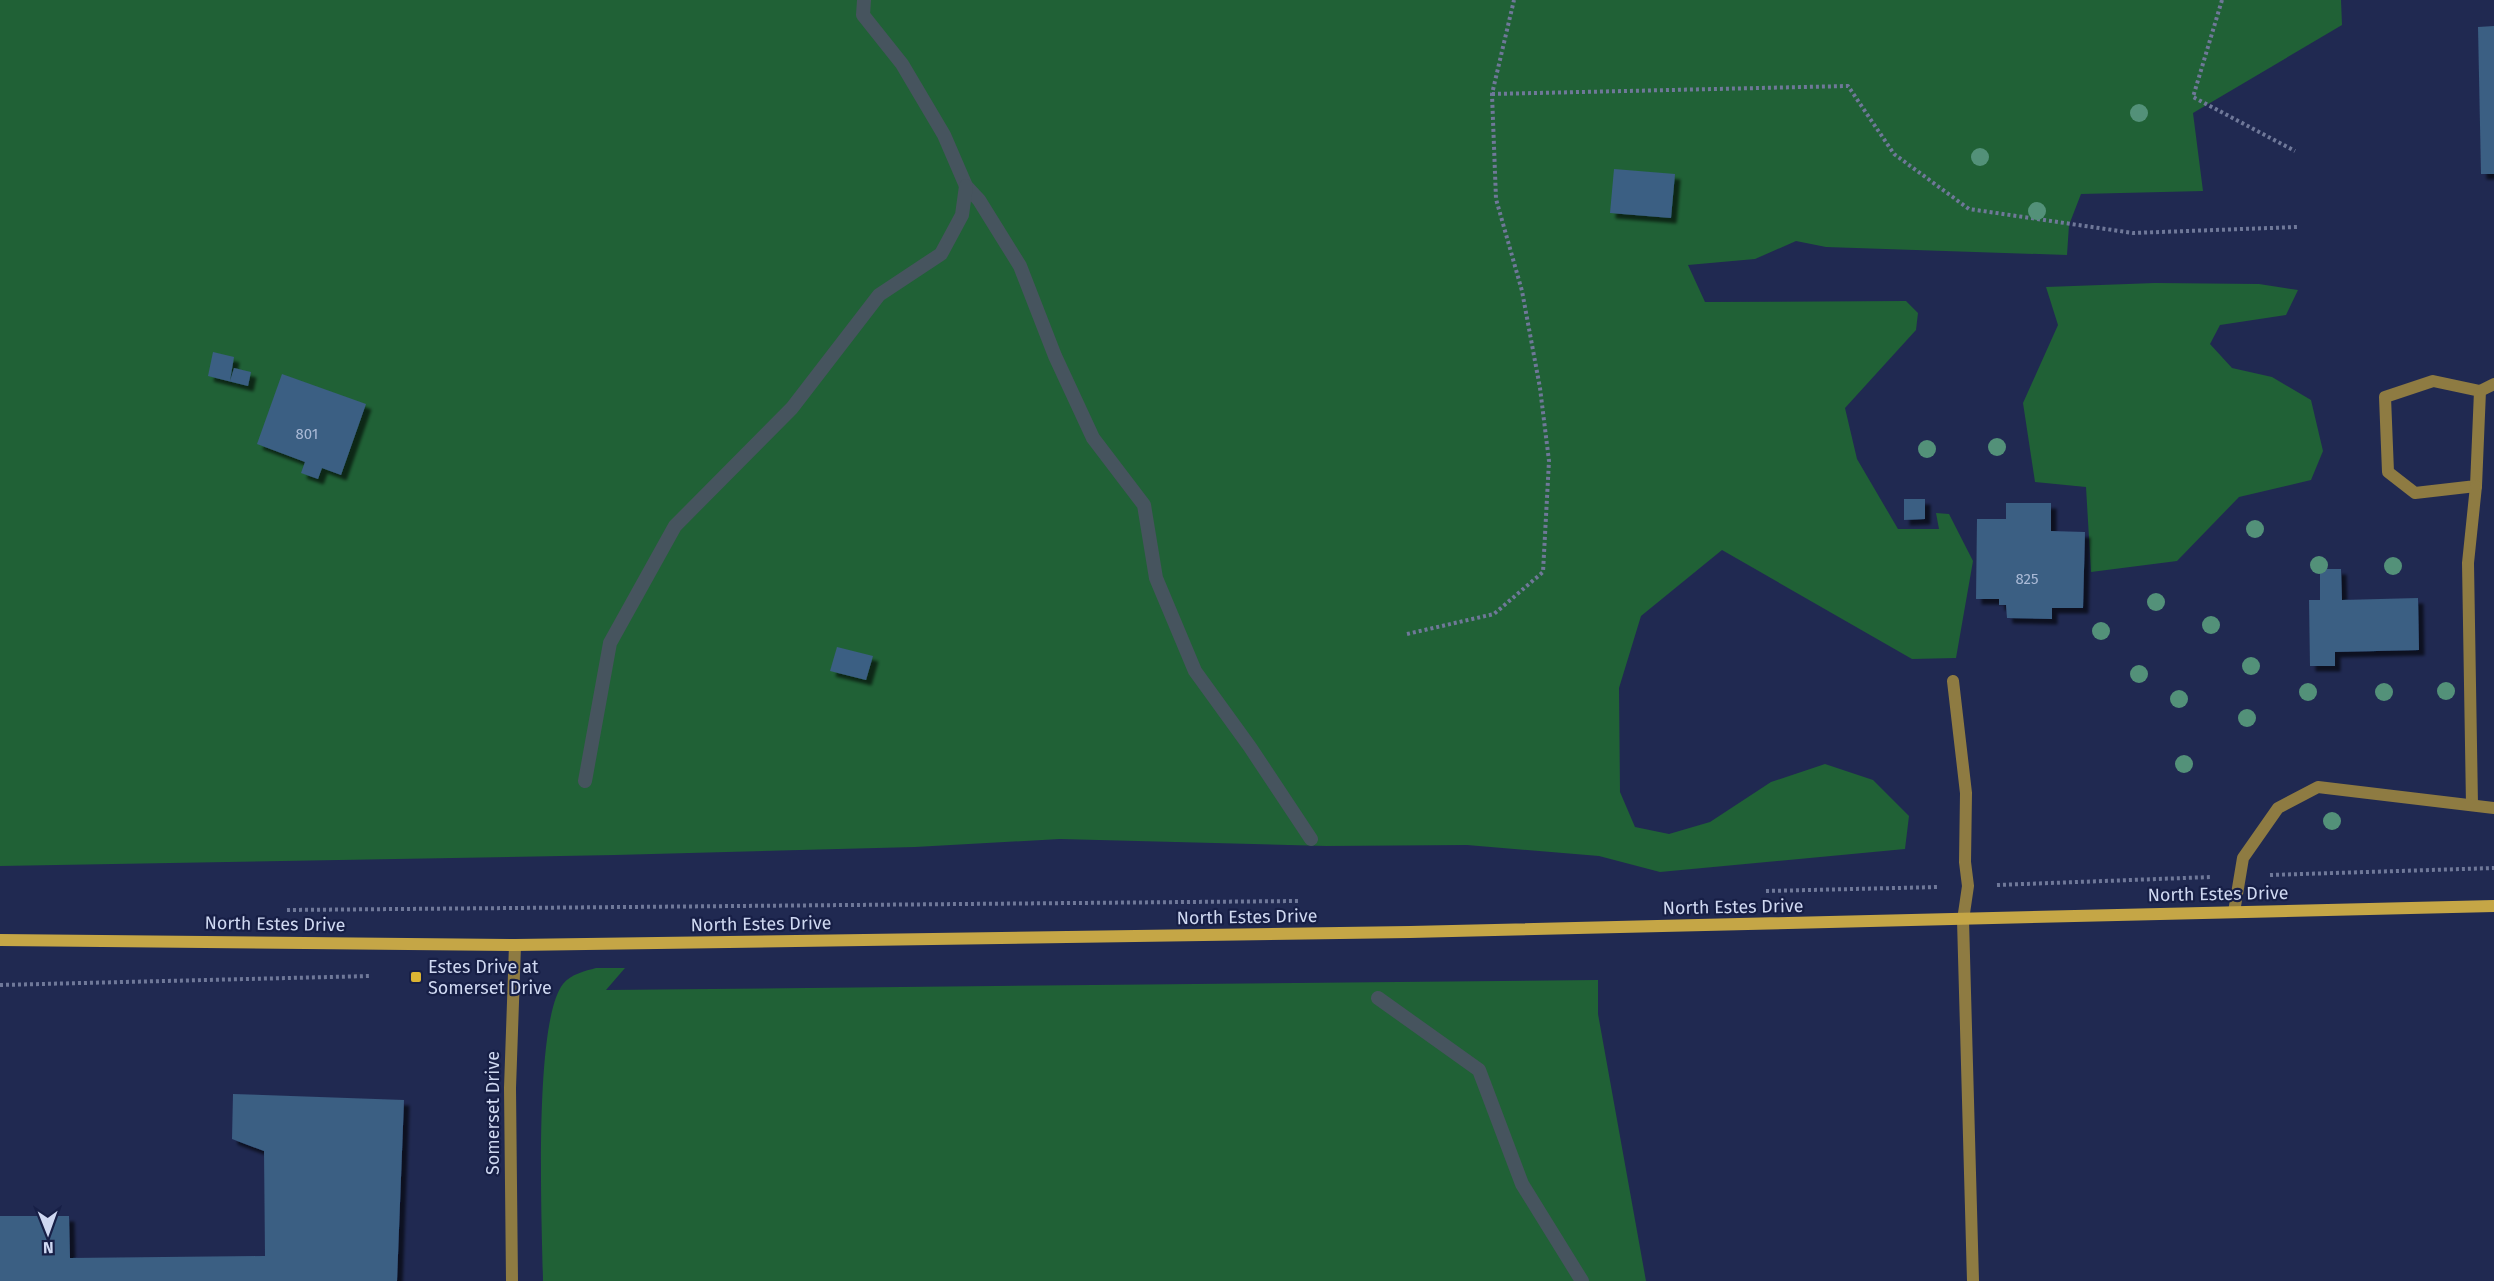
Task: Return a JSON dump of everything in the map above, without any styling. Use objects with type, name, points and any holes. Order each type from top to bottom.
[{"type":"main road","name":"North Estes Drive","points":[[0,940],[515,945],[1341,934],[1963,921],[2494,906]]},
{"type":"street","points":[[2476,486],[2415,493],[2388,472],[2385,397],[2433,381],[2481,391],[2494,384]]},
{"type":"street","points":[[2472,805],[2468,563],[2476,486],[2481,391]]},
{"type":"street","points":[[1953,681],[1965,793],[1965,862],[1968,886],[1963,921],[1973,1281]]},
{"type":"street","points":[[2234,912],[2243,858],[2278,808],[2318,787],[2494,808]]},
{"type":"street","name":"Somerset Drive","points":[[512,1281],[510,1088],[515,945]]},
{"type":"path","points":[[1407,634],[1494,614],[1543,572],[1549,461],[1540,388],[1522,291],[1496,199],[1492,94],[1514,0]]},
{"type":"path","points":[[2222,0],[2193,97],[2295,151]]},
{"type":"path","points":[[1492,94],[1848,86],[1894,153],[1969,209],[2133,233],[2297,227]]},
{"type":"path","points":[[1754,891],[2494,868]]},
{"type":"path","points":[[286,910],[1302,901]]},
{"type":"path","points":[[0,985],[383,976]]},
{"type":"green space","points":[[0,0],[2341,0],[2342,25],[2193,113],[2203,191],[2081,194],[2069,225],[2067,255],[1826,247],[1796,241],[1755,259],[1688,265],[1705,302],[1906,301],[1918,313],[1916,330],[1845,408],[1857,459],[1898,529],[1939,529],[1936,513],[1949,514],[1973,561],[1956,658],[1912,659],[1722,550],[1641,616],[1619,688],[1620,792],[1635,827],[1669,834],[1710,822],[1771,782],[1825,764],[1873,780],[1909,816],[1905,849],[1660,872],[1599,856],[1467,845],[1326,846],[1060,839],[915,847],[615,855],[0,866]]},
{"type":"green space","points":[[2155,283],[2259,284],[2298,290],[2286,315],[2220,325],[2210,344],[2232,368],[2272,377],[2311,400],[2323,451],[2311,480],[2239,497],[2177,561],[2091,572],[2086,487],[2035,482],[2023,403],[2058,325],[2046,287]]},
{"type":"green space","points":[[596,968],[625,968],[606,990],[1598,980],[1598,1014],[1646,1281],[543,1281],[541,1126],[547,1039],[553,1005],[563,984],[574,975]]},
{"type":"building","points":[[2494,26],[2494,174],[2481,174],[2478,27]]},
{"type":"building","points":[[1614,169],[1675,174],[1671,218],[1610,213]]},
{"type":"building","points":[[213,352],[234,357],[230,381],[234,368],[251,372],[248,386],[208,376]]},
{"type":"building","points":[[282,374],[366,404],[341,475],[322,468],[318,479],[301,473],[305,462],[257,444]]},
{"type":"building","points":[[1904,499],[1925,499],[1925,519],[1904,520]]},
{"type":"building","points":[[2006,503],[2051,503],[2051,531],[2085,532],[2083,608],[2052,608],[2052,619],[2007,618],[2006,605],[1999,605],[1999,599],[1976,599],[1977,519],[2006,519]]},
{"type":"building","points":[[2320,569],[2341,569],[2342,600],[2418,598],[2419,650],[2335,652],[2335,666],[2310,666],[2309,600],[2320,600]]},
{"type":"building","points":[[837,647],[873,656],[866,680],[830,671]]},
{"type":"building","points":[[233,1094],[404,1100],[397,1281],[0,1281],[0,1216],[69,1216],[70,1258],[265,1256],[264,1151],[232,1139]]},
{"type":"waterway","points":[[864,0],[863,15],[902,64],[944,135],[966,186],[979,200],[1020,266],[1055,356],[1093,438],[1144,505],[1156,578],[1195,671],[1250,747],[1311,839]]},
{"type":"waterway","points":[[585,781],[610,643],[675,526],[792,408],[879,295],[941,254],[962,215],[966,186]]},
{"type":"waterway","points":[[1378,998],[1479,1070],[1522,1184],[1582,1281]]},
{"type":"place","name":"Estes Drive at Somerset Drive","points":[[416,977]]}]
